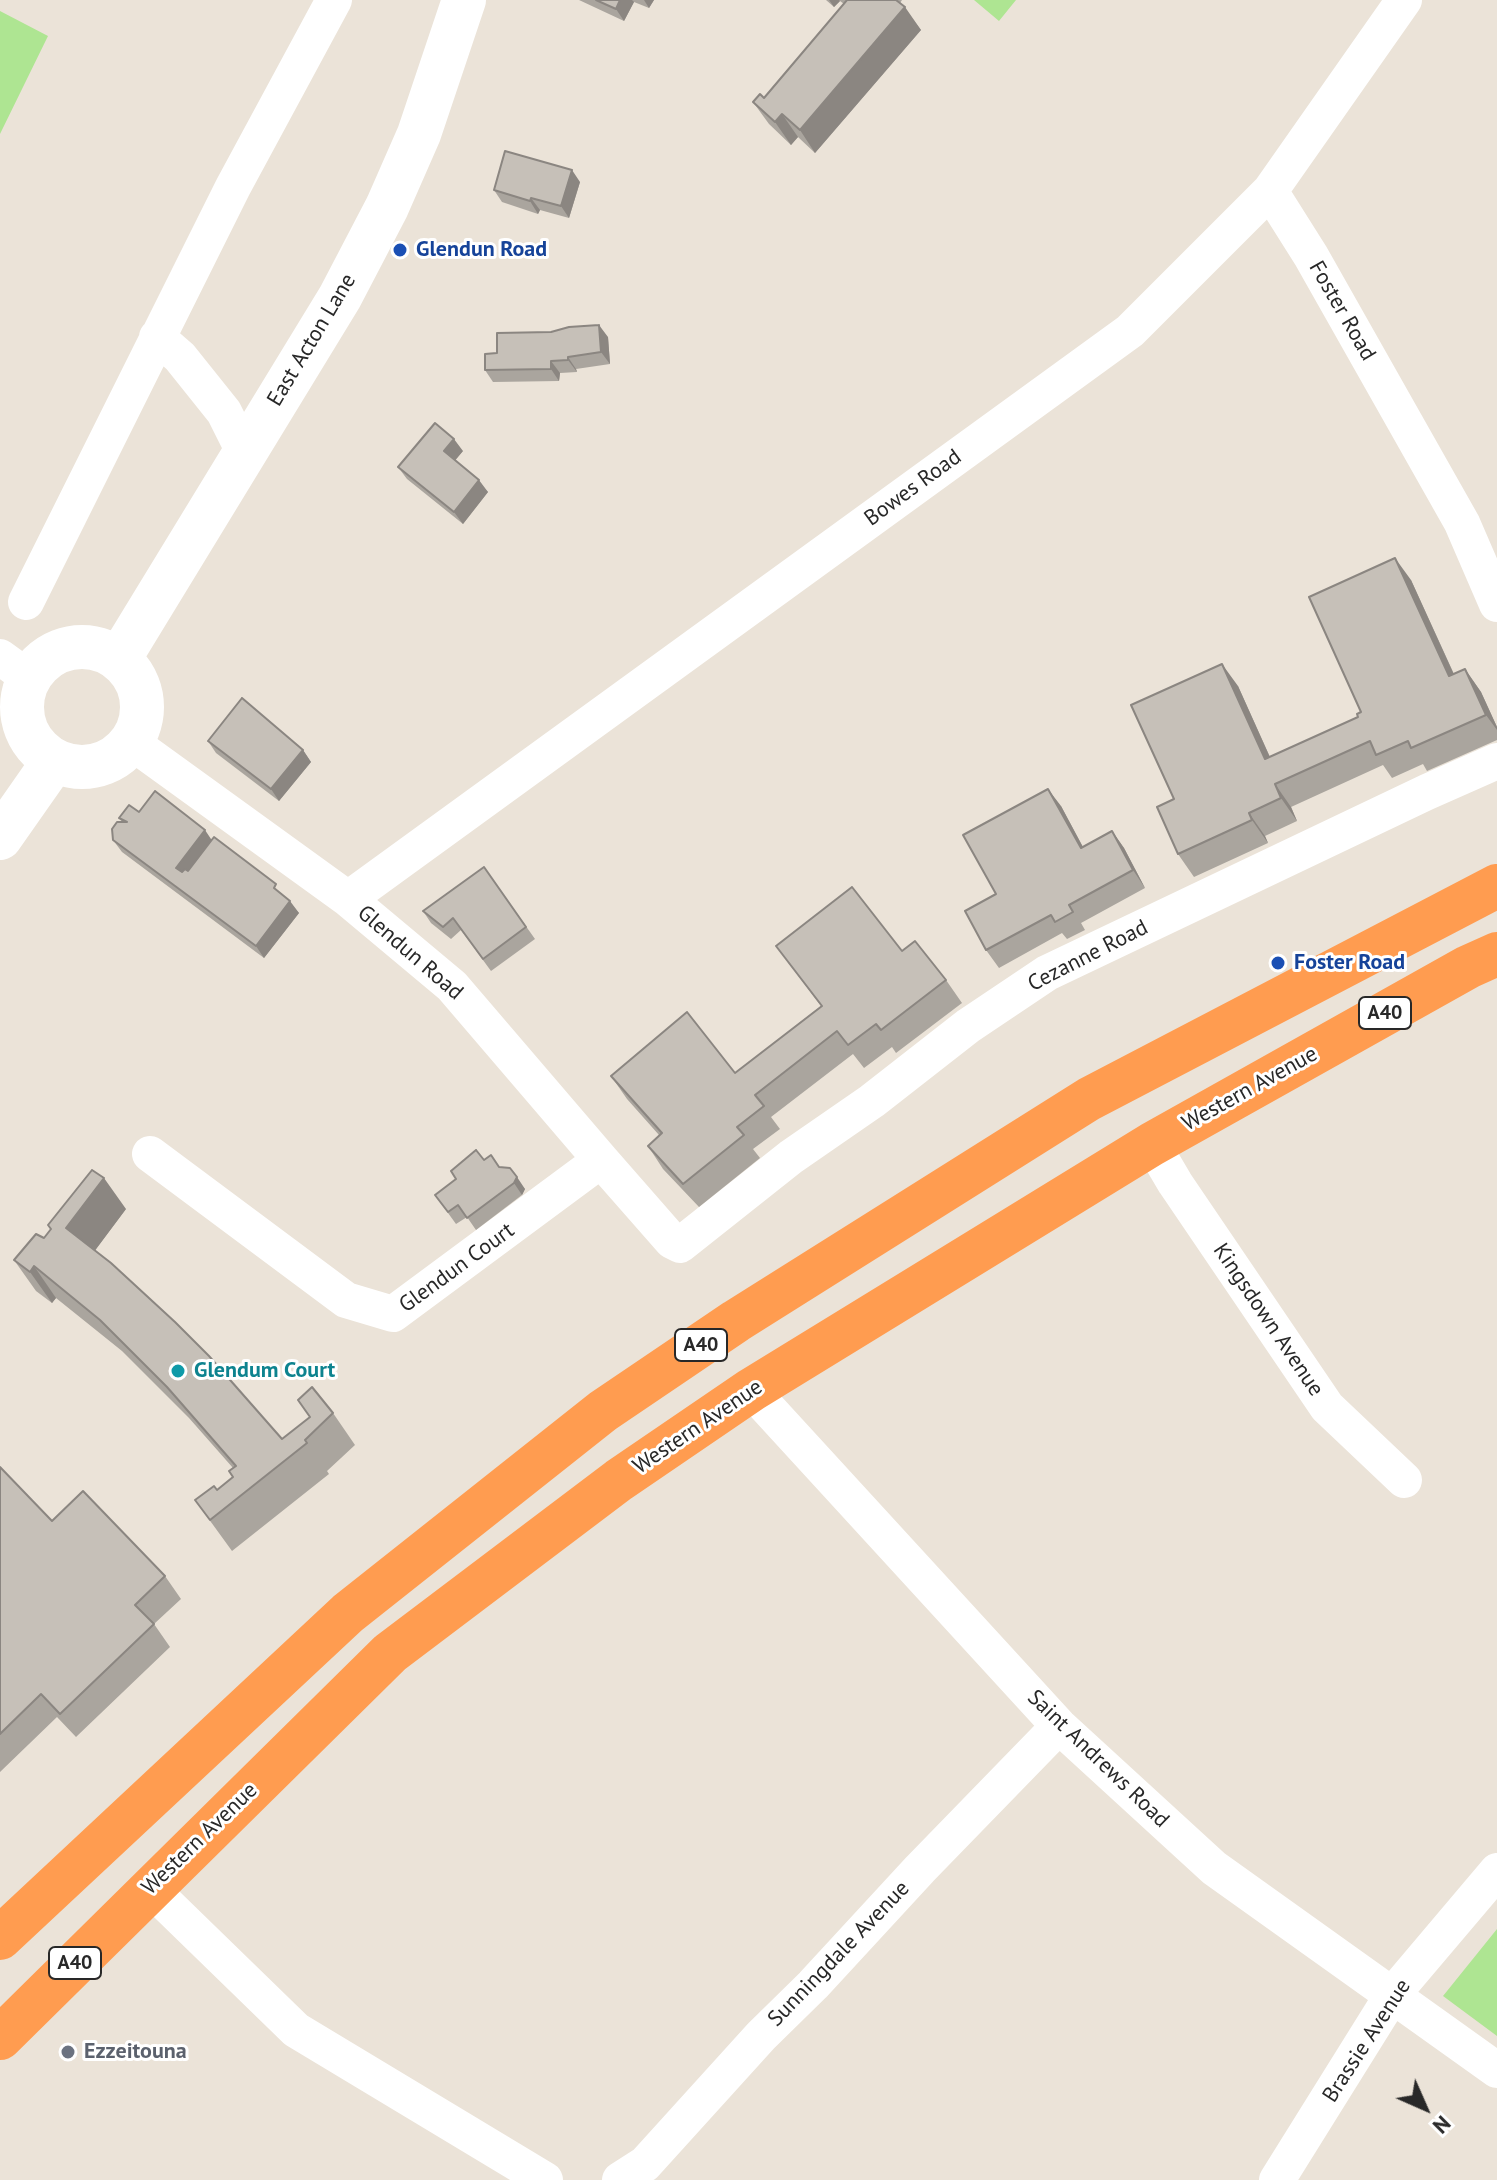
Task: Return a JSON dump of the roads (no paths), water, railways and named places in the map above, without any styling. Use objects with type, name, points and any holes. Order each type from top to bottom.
[{"type":"highway","name":"A40","points":[[0,1938],[348,1613],[603,1411],[749,1313],[1089,1099],[1497,886]]},
{"type":"highway","name":"Western Avenue","points":[[0,2038],[390,1653],[619,1480],[751,1390],[1152,1144],[1468,967],[1497,954]]},
{"type":"street","points":[[26,602],[233,187],[334,0]]},
{"type":"street","name":"East Acton Lane","points":[[119,659],[340,297],[387,207],[419,134],[464,0]]},
{"type":"street","name":"Bowes Road","points":[[348,899],[1130,331],[1270,191],[1404,0]]},
{"type":"street","name":"Foster Road","points":[[1270,191],[1311,256],[1462,523],[1497,604]]},
{"type":"street","points":[[157,337],[180,357],[224,412],[244,452]]},
{"type":"street","points":[[81,647],[101,649],[119,659],[132,673],[140,689],[143,707],[140,726],[131,742],[104,763],[79,767],[54,761],[39,749],[28,733],[22,715],[23,696],[15,667],[43,662],[60,651],[81,647]]},
{"type":"street","name":"Glendun Road","points":[[131,742],[348,899],[452,986],[672,1241],[680,1245]]},
{"type":"street","points":[[0,838],[54,761]]},
{"type":"street","name":"Cezanne Road","points":[[680,1245],[791,1157],[872,1101],[968,1026],[1047,973],[1497,761]]},
{"type":"street","name":"Kingsdown Avenue","points":[[1152,1144],[1175,1183],[1327,1407],[1404,1480]]},
{"type":"street","name":"Glendun Court","points":[[150,1154],[346,1300],[393,1314],[601,1160]]},
{"type":"street","name":"Saint Andrews Road","points":[[751,1390],[1059,1726],[1214,1868],[1497,2070]]},
{"type":"street","name":"Sunningdale Avenue","points":[[620,2180],[645,2164],[761,2036],[1059,1726]]},
{"type":"street","name":"Brassie Avenue","points":[[1277,2180],[1393,1994],[1497,1871]]},
{"type":"street","points":[[150,1888],[296,2030],[545,2180]]},
{"type":"place","name":"Glendun Road","points":[[400,250]]},
{"type":"place","name":"Foster Road","points":[[1278,963]]},
{"type":"place","name":"Glendum Court","points":[[178,1371]]},
{"type":"place","name":"Ezzeitouna","points":[[68,2052]]}]
